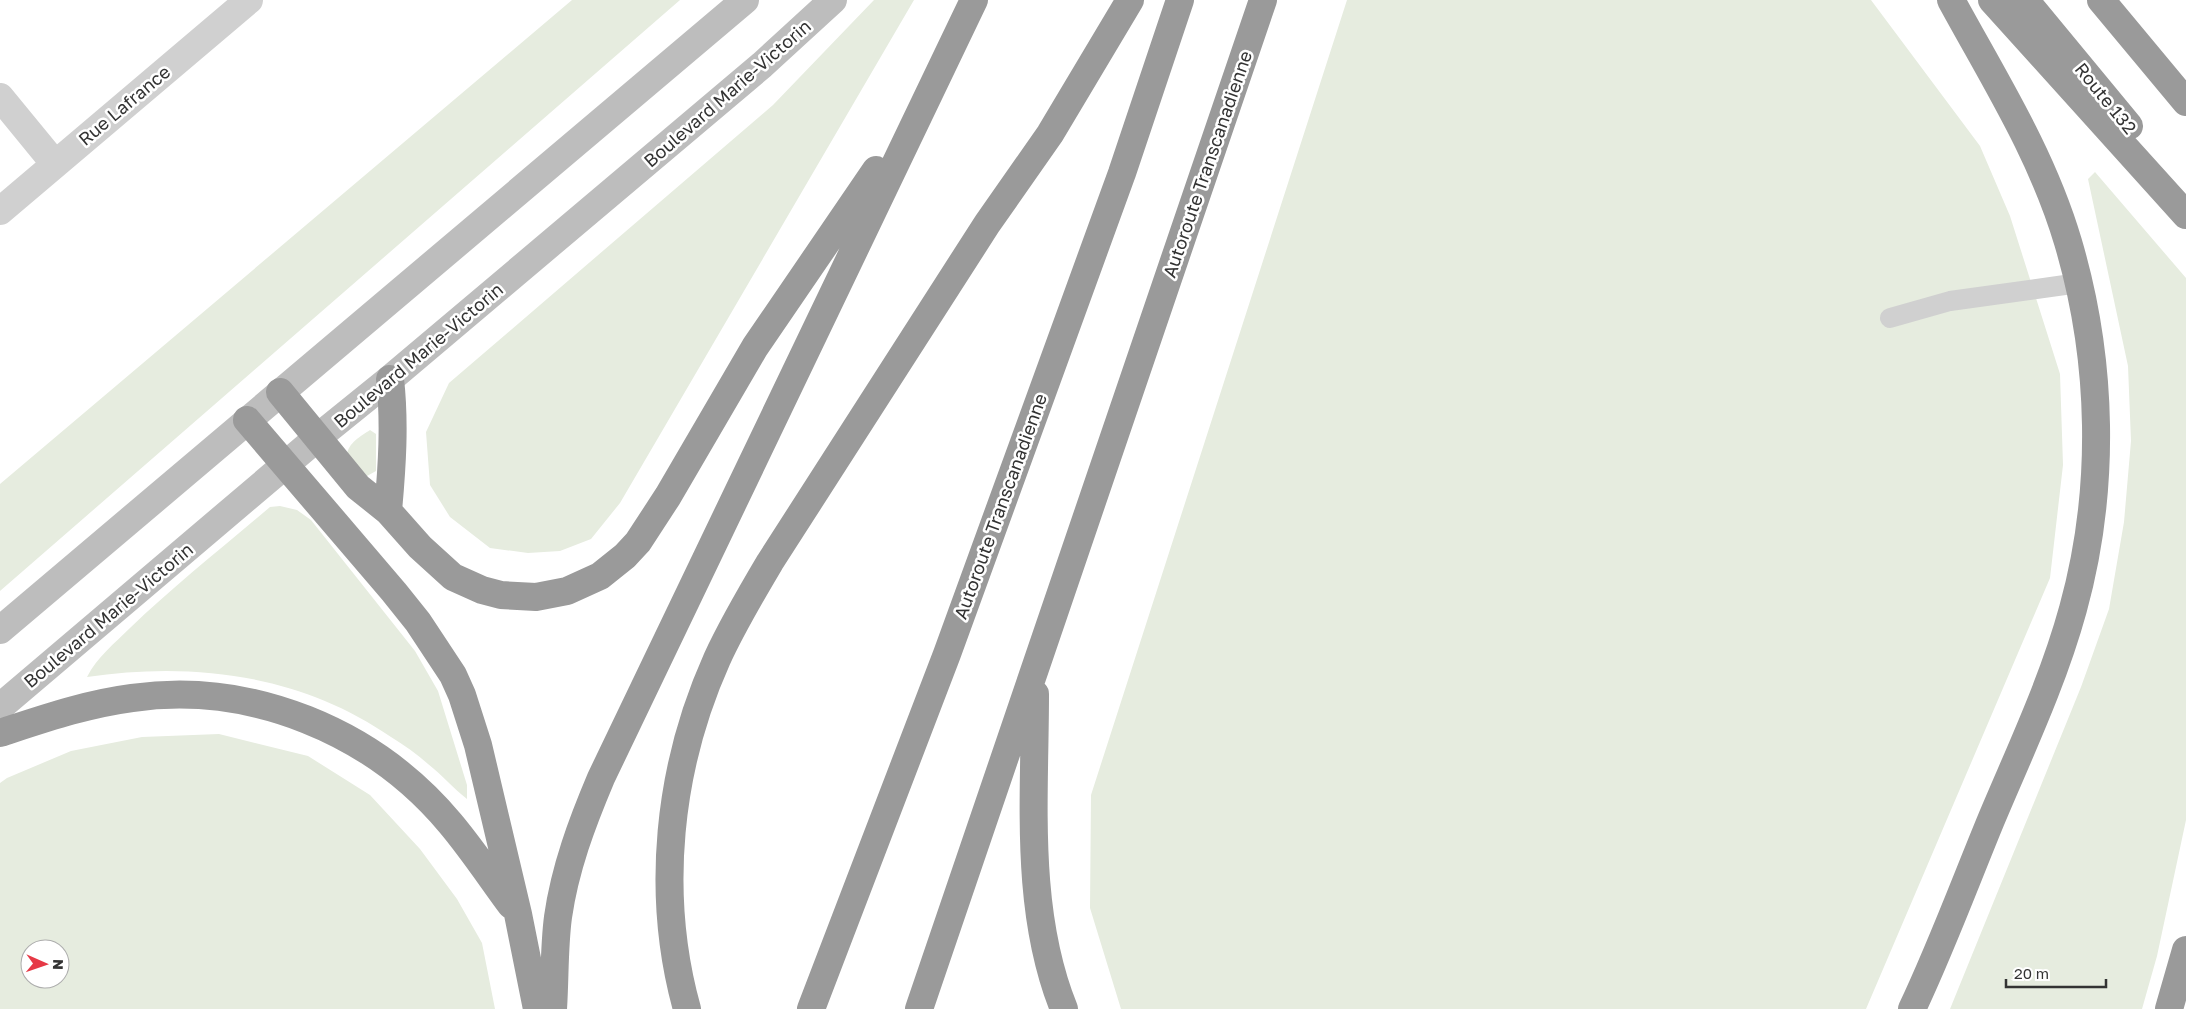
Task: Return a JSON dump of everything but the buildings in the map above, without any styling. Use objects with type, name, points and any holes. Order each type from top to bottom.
[{"type":"highway","points":[[553,1009],[558,917],[572,852],[601,778],[974,0]]},
{"type":"highway","points":[[687,1009],[674,952],[670,898],[670,853],[684,758],[692,726],[717,660],[752,592],[770,562],[987,224],[1050,134],[1130,0]]},
{"type":"highway","name":"Autoroute Transcanadienne","points":[[811,1009],[947,654],[1122,173],[1180,0]]},
{"type":"highway","name":"Autoroute Transcanadienne","points":[[919,1009],[1263,0]]},
{"type":"highway","points":[[1912,1009],[2049,682],[2078,590],[2091,508],[2096,423],[2091,348],[2078,282],[2061,218],[2035,152],[2012,107],[1951,0]]},
{"type":"highway","points":[[1992,0],[2186,215]]},
{"type":"highway","name":"Route 132","points":[[2025,0],[2186,196]]},
{"type":"highway","points":[[2101,0],[2186,102]]},
{"type":"highway","points":[[280,392],[358,487],[388,511],[420,547],[453,577],[482,590],[519,597],[550,595],[586,583],[612,568],[625,556],[648,527],[755,347],[926,97]]},
{"type":"highway","points":[[388,511],[394,411],[390,379]]},
{"type":"highway","points":[[247,420],[394,592],[418,622],[453,675],[462,695],[478,745],[518,914],[536,1009]]},
{"type":"highway","points":[[1036,669],[1036,891],[1049,963],[1064,1009]]},
{"type":"highway","points":[[0,733],[51,716],[107,701],[161,696],[236,700],[278,709],[307,719],[340,733],[396,771],[449,822],[518,914]]},
{"type":"highway","points":[[2169,1009],[2186,950]]},
{"type":"street","name":"Rue Lafrance","points":[[0,211],[248,0]]},
{"type":"street","points":[[0,630],[745,0]]},
{"type":"street","name":"Boulevard Marie-Victorin","points":[[0,707],[286,464],[390,379],[762,65],[833,0]]},
{"type":"street","points":[[0,97],[55,164]]},
{"type":"lane","points":[[1890,318],[1950,301],[2078,282]]},
{"type":"shaded area","points":[[572,0],[680,0],[0,591],[0,484]]},
{"type":"shaded area","points":[[874,0],[914,0],[620,503],[591,539],[560,551],[528,553],[490,548],[450,517],[430,485],[426,432],[449,383],[773,105]]},
{"type":"shaded area","points":[[1347,0],[1871,0],[1980,146],[2010,216],[2060,374],[2063,465],[2050,578],[1866,1009],[1121,1009],[1090,908],[1091,795]]},
{"type":"shaded area","points":[[2095,172],[2186,278],[2186,820],[2157,956],[2142,1009],[1950,1009],[2081,687],[2109,609],[2124,522],[2131,441],[2128,366],[2088,179]]},
{"type":"shaded area","points":[[370,430],[376,434],[376,471],[367,476],[347,455],[352,443]]},
{"type":"shaded area","points":[[280,506],[297,510],[311,520],[415,651],[438,691],[467,785],[467,799],[415,753],[357,716],[321,699],[284,687],[245,678],[167,671],[127,672],[87,677],[107,651],[164,597],[270,507]]},
{"type":"shaded area","points":[[219,734],[308,756],[370,795],[420,849],[457,899],[482,943],[495,1009],[0,1009],[0,783],[7,778],[71,751],[142,737]]}]
